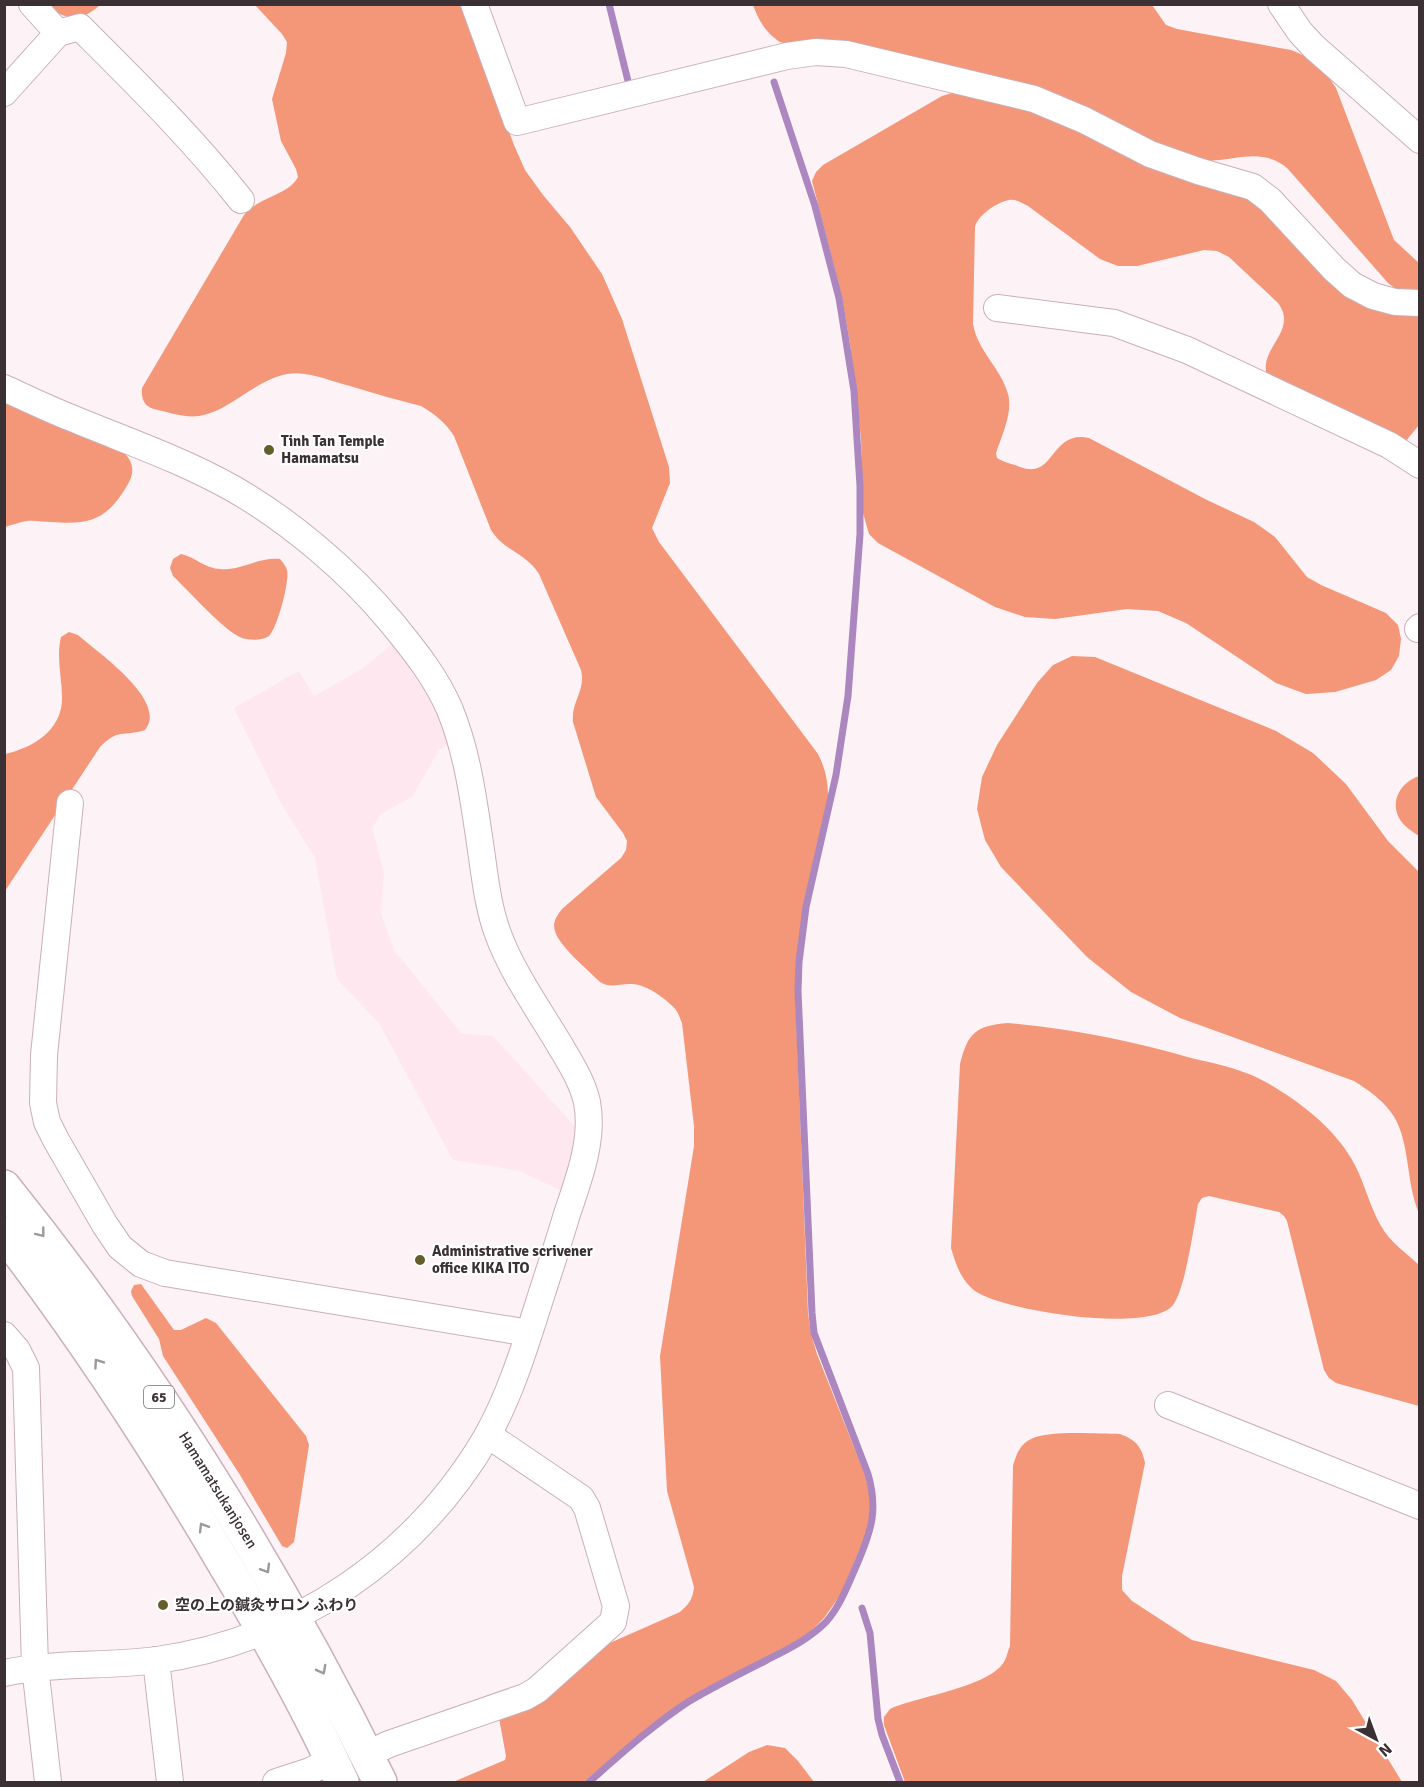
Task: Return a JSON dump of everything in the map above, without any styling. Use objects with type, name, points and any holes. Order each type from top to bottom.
[{"type":"main road","name":"Hamamatsukanjosen","points":[[4,1187],[80,1285],[165,1406],[218,1488],[295,1618],[373,1769]]},
{"type":"main road","name":"65","points":[[4,1233],[65,1315],[129,1408],[189,1504],[265,1632],[337,1771]]},
{"type":"street","points":[[32,4],[58,33]]},
{"type":"street","points":[[474,4],[517,122],[787,56],[816,52],[846,54],[1034,99],[1084,120],[1159,157],[1253,187],[1270,200],[1334,269],[1352,285],[1373,296],[1395,302],[1419,303]]},
{"type":"street","points":[[1281,4],[1300,32],[1314,47],[1419,140]]},
{"type":"street","points":[[4,93],[58,33],[80,27],[214,165],[241,200]]},
{"type":"street","points":[[997,308],[1114,323],[1187,350],[1389,445],[1419,465]]},
{"type":"street","points":[[4,388],[70,418],[192,467],[234,489],[274,515],[354,582],[378,606],[431,673],[449,708],[462,745],[474,799],[487,894],[498,934],[516,972],[575,1070],[584,1090],[589,1132],[584,1162],[529,1333],[511,1385],[488,1435],[462,1475],[432,1512],[398,1546],[361,1577],[295,1618],[265,1632],[218,1646],[156,1660],[35,1666],[4,1672]]},
{"type":"street","points":[[70,803],[44,1055],[43,1103],[47,1122],[56,1140],[105,1226],[120,1247],[141,1263],[165,1274],[529,1333]]},
{"type":"street","points":[[4,1335],[17,1350],[26,1368],[28,1387],[35,1666],[48,1782]]},
{"type":"street","points":[[1168,1405],[1419,1506]]},
{"type":"street","points":[[373,1769],[389,1743],[531,1694],[613,1622],[616,1606],[587,1508],[581,1498],[488,1435]]},
{"type":"street","points":[[156,1660],[170,1782]]},
{"type":"street","points":[[276,1782],[310,1771],[337,1771]]},
{"type":"shaded area","points":[[45,5],[100,5],[86,15],[73,17],[60,14]]},
{"type":"shaded area","points":[[255,5],[462,5],[525,170],[570,227],[602,274],[622,319],[669,467],[670,483],[652,528],[659,542],[818,754],[827,780],[828,797],[803,917],[795,991],[808,1313],[817,1354],[865,1475],[871,1501],[871,1513],[864,1539],[841,1594],[824,1618],[811,1631],[795,1642],[686,1700],[633,1740],[584,1782],[453,1782],[505,1760],[499,1718],[594,1652],[680,1612],[693,1595],[694,1587],[667,1491],[660,1356],[694,1146],[694,1126],[682,1023],[672,1006],[650,990],[638,985],[612,985],[600,982],[557,937],[555,922],[562,909],[621,858],[626,850],[627,841],[596,797],[573,722],[574,708],[582,684],[581,670],[539,574],[528,561],[502,543],[491,530],[454,436],[447,427],[421,406],[302,373],[275,377],[221,408],[199,416],[184,416],[154,409],[147,406],[143,400],[142,388],[244,215],[258,203],[288,188],[298,177],[281,141],[272,99],[286,53],[287,42]]},
{"type":"shaded area","points":[[753,5],[1152,5],[1166,25],[1177,29],[1291,50],[1317,65],[1336,88],[1394,240],[1419,263],[1419,290],[1397,290],[1388,283],[1288,169],[1279,162],[1269,158],[1250,156],[1207,161],[780,42],[763,26]]},
{"type":"shaded area","points":[[955,92],[1030,109],[1248,195],[1327,276],[1419,313],[1419,425],[1406,441],[1267,376],[1268,357],[1281,331],[1284,322],[1283,313],[1278,303],[1229,257],[1217,251],[1204,250],[1137,266],[1118,266],[1100,259],[1028,206],[1014,200],[1004,201],[994,206],[980,218],[975,227],[973,324],[980,343],[1005,385],[1009,401],[1006,424],[996,453],[997,458],[1024,468],[1037,468],[1068,440],[1077,437],[1089,438],[1254,522],[1275,537],[1307,577],[1386,613],[1398,625],[1401,639],[1399,656],[1391,670],[1376,680],[1335,692],[1306,694],[1276,683],[1186,623],[1158,611],[1127,609],[1055,619],[1025,617],[995,607],[878,543],[869,534],[863,513],[861,438],[850,344],[842,297],[812,181],[816,172],[823,165],[942,96]]},
{"type":"shaded area","points":[[5,399],[123,451],[129,459],[132,473],[128,484],[113,506],[97,518],[87,521],[65,523],[30,521],[5,527]]},
{"type":"shaded area","points":[[181,554],[220,569],[280,559],[287,570],[287,584],[279,615],[269,636],[252,640],[242,638],[216,619],[173,576],[170,568],[173,559]]},
{"type":"shaded area","points":[[69,632],[78,635],[128,678],[147,705],[150,718],[145,730],[117,735],[100,747],[5,891],[5,754],[36,742],[52,728],[57,719],[62,697],[59,660],[61,637]]},
{"type":"shaded area","points":[[395,642],[422,678],[451,743],[439,750],[412,797],[381,814],[372,828],[384,872],[381,914],[394,950],[461,1033],[493,1036],[579,1131],[564,1192],[520,1171],[453,1160],[379,1023],[337,979],[315,858],[281,803],[234,708],[299,671],[314,696],[362,669]]},
{"type":"shaded area","points":[[1072,656],[1095,657],[1276,731],[1313,753],[1346,784],[1388,841],[1419,872],[1419,1213],[1405,1147],[1397,1122],[1374,1094],[1354,1081],[1180,1018],[1131,992],[1087,957],[1001,867],[985,840],[977,809],[982,777],[997,745],[1037,683],[1053,665]]},
{"type":"shaded area","points":[[1420,776],[1419,836],[1403,823],[1397,814],[1396,800],[1407,783]]},
{"type":"shaded area","points":[[1008,1023],[1100,1036],[1232,1068],[1276,1088],[1326,1126],[1352,1159],[1385,1232],[1419,1265],[1419,1406],[1336,1383],[1329,1378],[1324,1370],[1287,1221],[1279,1212],[1209,1196],[1202,1198],[1198,1204],[1188,1257],[1177,1297],[1173,1305],[1159,1314],[1108,1319],[1044,1312],[991,1299],[970,1287],[960,1272],[951,1248],[960,1064],[966,1045],[975,1033],[988,1026]]},
{"type":"shaded area","points":[[141,1284],[174,1330],[181,1330],[206,1318],[216,1323],[306,1436],[309,1445],[294,1542],[287,1548],[282,1546],[240,1475],[163,1356],[159,1339],[132,1296],[131,1291],[134,1285]]},
{"type":"shaded area","points":[[1049,1434],[1120,1434],[1137,1445],[1145,1463],[1122,1576],[1122,1590],[1132,1601],[1192,1640],[1314,1670],[1336,1681],[1352,1700],[1402,1782],[905,1782],[884,1725],[884,1717],[890,1709],[953,1690],[985,1677],[1005,1660],[1010,1646],[1013,1466],[1019,1450],[1031,1439]]},
{"type":"shaded area","points":[[767,1745],[785,1748],[814,1782],[703,1782],[749,1752]]},
{"type":"waterway","points":[[609,4],[628,81]]},
{"type":"waterway","points":[[589,1782],[625,1750],[688,1702],[797,1644],[826,1622],[848,1585],[867,1539],[872,1519],[873,1498],[868,1474],[814,1333],[798,991],[806,907],[836,775],[848,696],[860,534],[860,486],[854,391],[839,298],[815,206],[774,82]]},
{"type":"waterway","points":[[862,1608],[870,1633],[878,1719],[900,1782]]},
{"type":"place","name":"Tinh Tan Temple Hamamatsu","points":[[269,450]]},
{"type":"place","name":"Administrative scrivener office KIKA ITO","points":[[420,1260]]},
{"type":"place","name":"空の上の鍼灸サロン ふわり","points":[[163,1605]]}]
